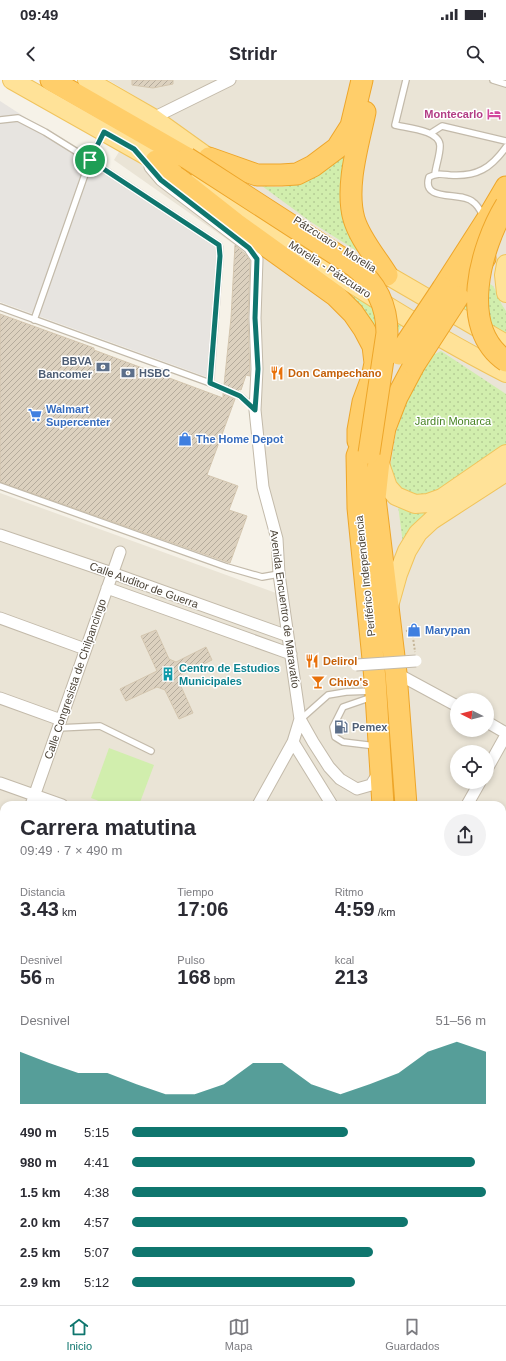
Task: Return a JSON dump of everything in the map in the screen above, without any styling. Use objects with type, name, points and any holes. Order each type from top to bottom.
[{"type":"highway","points":[[51,80],[187,158],[354,266],[367,277],[376,289],[384,307],[387,334],[366,475],[385,671],[395,708],[400,718]]},
{"type":"highway","points":[[209,158],[257,175],[297,174],[313,166],[336,148],[351,126],[362,80]]},
{"type":"highway","points":[[373,80],[356,156],[350,201],[354,220],[362,236],[387,275]]},
{"type":"highway","points":[[156,161],[236,224],[336,296],[353,313],[373,346],[375,362],[372,378],[363,402],[358,430],[368,457]]},
{"type":"highway","points":[[450,292],[486,221],[506,187]]},
{"type":"highway","points":[[506,205],[492,232],[484,255],[480,274],[478,298],[479,317],[486,336],[496,352],[506,361]]},
{"type":"highway","points":[[450,292],[506,227]]},
{"type":"highway","name":"Periférico Independencia","points":[[383,801],[376,693],[358,508],[368,457],[385,428],[397,397],[406,359],[450,292]]},
{"type":"highway","name":"Periférico Independencia","points":[[368,457],[375,498],[389,607],[400,718],[406,801]]},
{"type":"main road","name":"Morelia - Pátzcuaro","points":[[12,80],[209,190],[347,282],[482,361],[506,373]]},
{"type":"main road","name":"Pátzcuaro - Morelia","points":[[87,80],[153,118],[327,241],[506,344]]},
{"type":"main road","points":[[506,264],[504,275],[506,293]]},
{"type":"main road","points":[[482,361],[506,382]]},
{"type":"main road","points":[[368,457],[388,487],[396,496],[415,504],[428,503],[442,498],[506,454]]},
{"type":"main road","points":[[389,607],[398,574],[407,551],[418,533],[432,520],[506,472]]},
{"type":"street","points":[[153,118],[230,80]]},
{"type":"street","name":"Avenida Encuentro de Maravatío","points":[[134,149],[161,180],[249,248],[257,259],[255,318],[258,369],[255,410],[263,487],[277,539],[279,574],[300,719]]},
{"type":"street","name":"Calle Auditor de Guerra","points":[[0,535],[112,573],[288,636]]},
{"type":"street","name":"Calle Congresista de Chilpancingo","points":[[32,800],[120,552]]},
{"type":"street","name":"Calle Auditor de Guerra","points":[[107,588],[291,654]]},
{"type":"street","points":[[0,618],[85,649]]},
{"type":"street","points":[[356,665],[416,661]]},
{"type":"street","points":[[396,673],[450,702]]},
{"type":"street","points":[[0,698],[60,724]]},
{"type":"street","points":[[260,801],[293,742],[300,719]]},
{"type":"street","points":[[300,719],[329,767],[340,779],[357,789],[371,785],[374,781],[376,777],[380,746]]},
{"type":"street","points":[[494,726],[506,734],[494,756]]},
{"type":"street","points":[[293,742],[330,801]]},
{"type":"street","points":[[0,783],[32,800]]},
{"type":"street","points":[[469,801],[476,789]]},
{"type":"lane","points":[[406,80],[395,125],[431,133],[438,138],[440,145],[435,174]]},
{"type":"lane","points":[[493,80],[506,84]]},
{"type":"lane","points":[[0,120],[18,118],[26,122],[90,160],[219,245],[220,256],[210,383]]},
{"type":"lane","points":[[431,133],[442,126],[506,141]]},
{"type":"lane","points":[[34,320],[90,160],[104,132]]},
{"type":"lane","points":[[486,221],[473,201],[464,197],[435,193],[429,189],[427,183],[429,177],[435,174],[459,176],[472,175],[485,170],[500,156],[506,147]]},
{"type":"lane","points":[[0,307],[210,383],[240,396],[255,410]]},
{"type":"lane","points":[[0,486],[227,567],[262,577],[279,574]]},
{"type":"lane","points":[[300,719],[328,695],[351,691],[376,693]]},
{"type":"lane","points":[[376,693],[343,707],[333,727],[336,737],[343,742],[380,746]]},
{"type":"lane","points":[[60,724],[100,726],[151,751]]},
{"type":"path","points":[[391,631],[412,630],[416,661]]},
{"type":"shaded area","points":[[108,80],[506,80],[506,801],[0,801],[0,493],[276,593],[287,591],[280,534],[267,486],[256,401],[253,261],[235,245],[114,160],[148,104]]},
{"type":"shaded area","points":[[0,101],[224,246],[215,380],[0,302]]},
{"type":"green space","points":[[349,146],[368,258],[311,222],[262,186],[285,187],[301,182],[315,174]]},
{"type":"green space","points":[[312,267],[402,325],[383,357]]},
{"type":"green space","points":[[487,282],[493,286],[506,311],[506,336],[460,309],[476,283]]},
{"type":"green space","name":"Jardín Monarca","points":[[441,351],[506,394],[506,446],[427,498],[399,492],[390,468],[396,432],[408,397],[431,356]]},
{"type":"green space","points":[[398,505],[412,512],[428,512],[413,526],[403,544]]},
{"type":"green space","points":[[109,748],[154,765],[140,801],[99,801],[91,798]]},
{"type":"building","points":[[132,80],[173,80],[173,84],[153,88],[132,85]]},
{"type":"building","points":[[235,245],[250,261],[248,318],[250,376],[246,375],[241,390],[239,389],[238,391],[224,385],[231,318]]},
{"type":"building","points":[[0,314],[94,348],[94,350],[223,398],[223,393],[235,399],[207,475],[238,486],[229,510],[247,516],[230,563],[0,482]]},
{"type":"building","name":"Centro de Estudios Municipales","points":[[156,630],[169,659],[176,662],[206,647],[212,660],[182,674],[179,682],[193,713],[179,719],[165,690],[157,687],[126,701],[120,689],[157,671],[141,636]]},
{"type":"place","name":"Montecarlo","points":[[494,114]]},
{"type":"place","name":"BBVA Bancomer","points":[[103,367]]},
{"type":"place","name":"HSBC","points":[[128,373]]},
{"type":"place","name":"Don Campechano","points":[[277,373]]},
{"type":"place","name":"Walmart Supercenter","points":[[35,415]]},
{"type":"place","name":"The Home Depot","points":[[185,439]]},
{"type":"place","name":"Marypan","points":[[414,630]]},
{"type":"place","name":"Delirol","points":[[312,661]]},
{"type":"place","name":"Centro de Estudios Municipales","points":[[168,674]]},
{"type":"place","name":"Chivo's","points":[[318,682]]},
{"type":"place","name":"Pemex","points":[[341,727]]},
{"type":"route","points":[[104,132],[134,149],[161,180],[249,248],[257,259],[255,318],[258,369],[255,410],[240,396],[210,383],[220,256],[219,245],[90,160],[104,132]]}]
